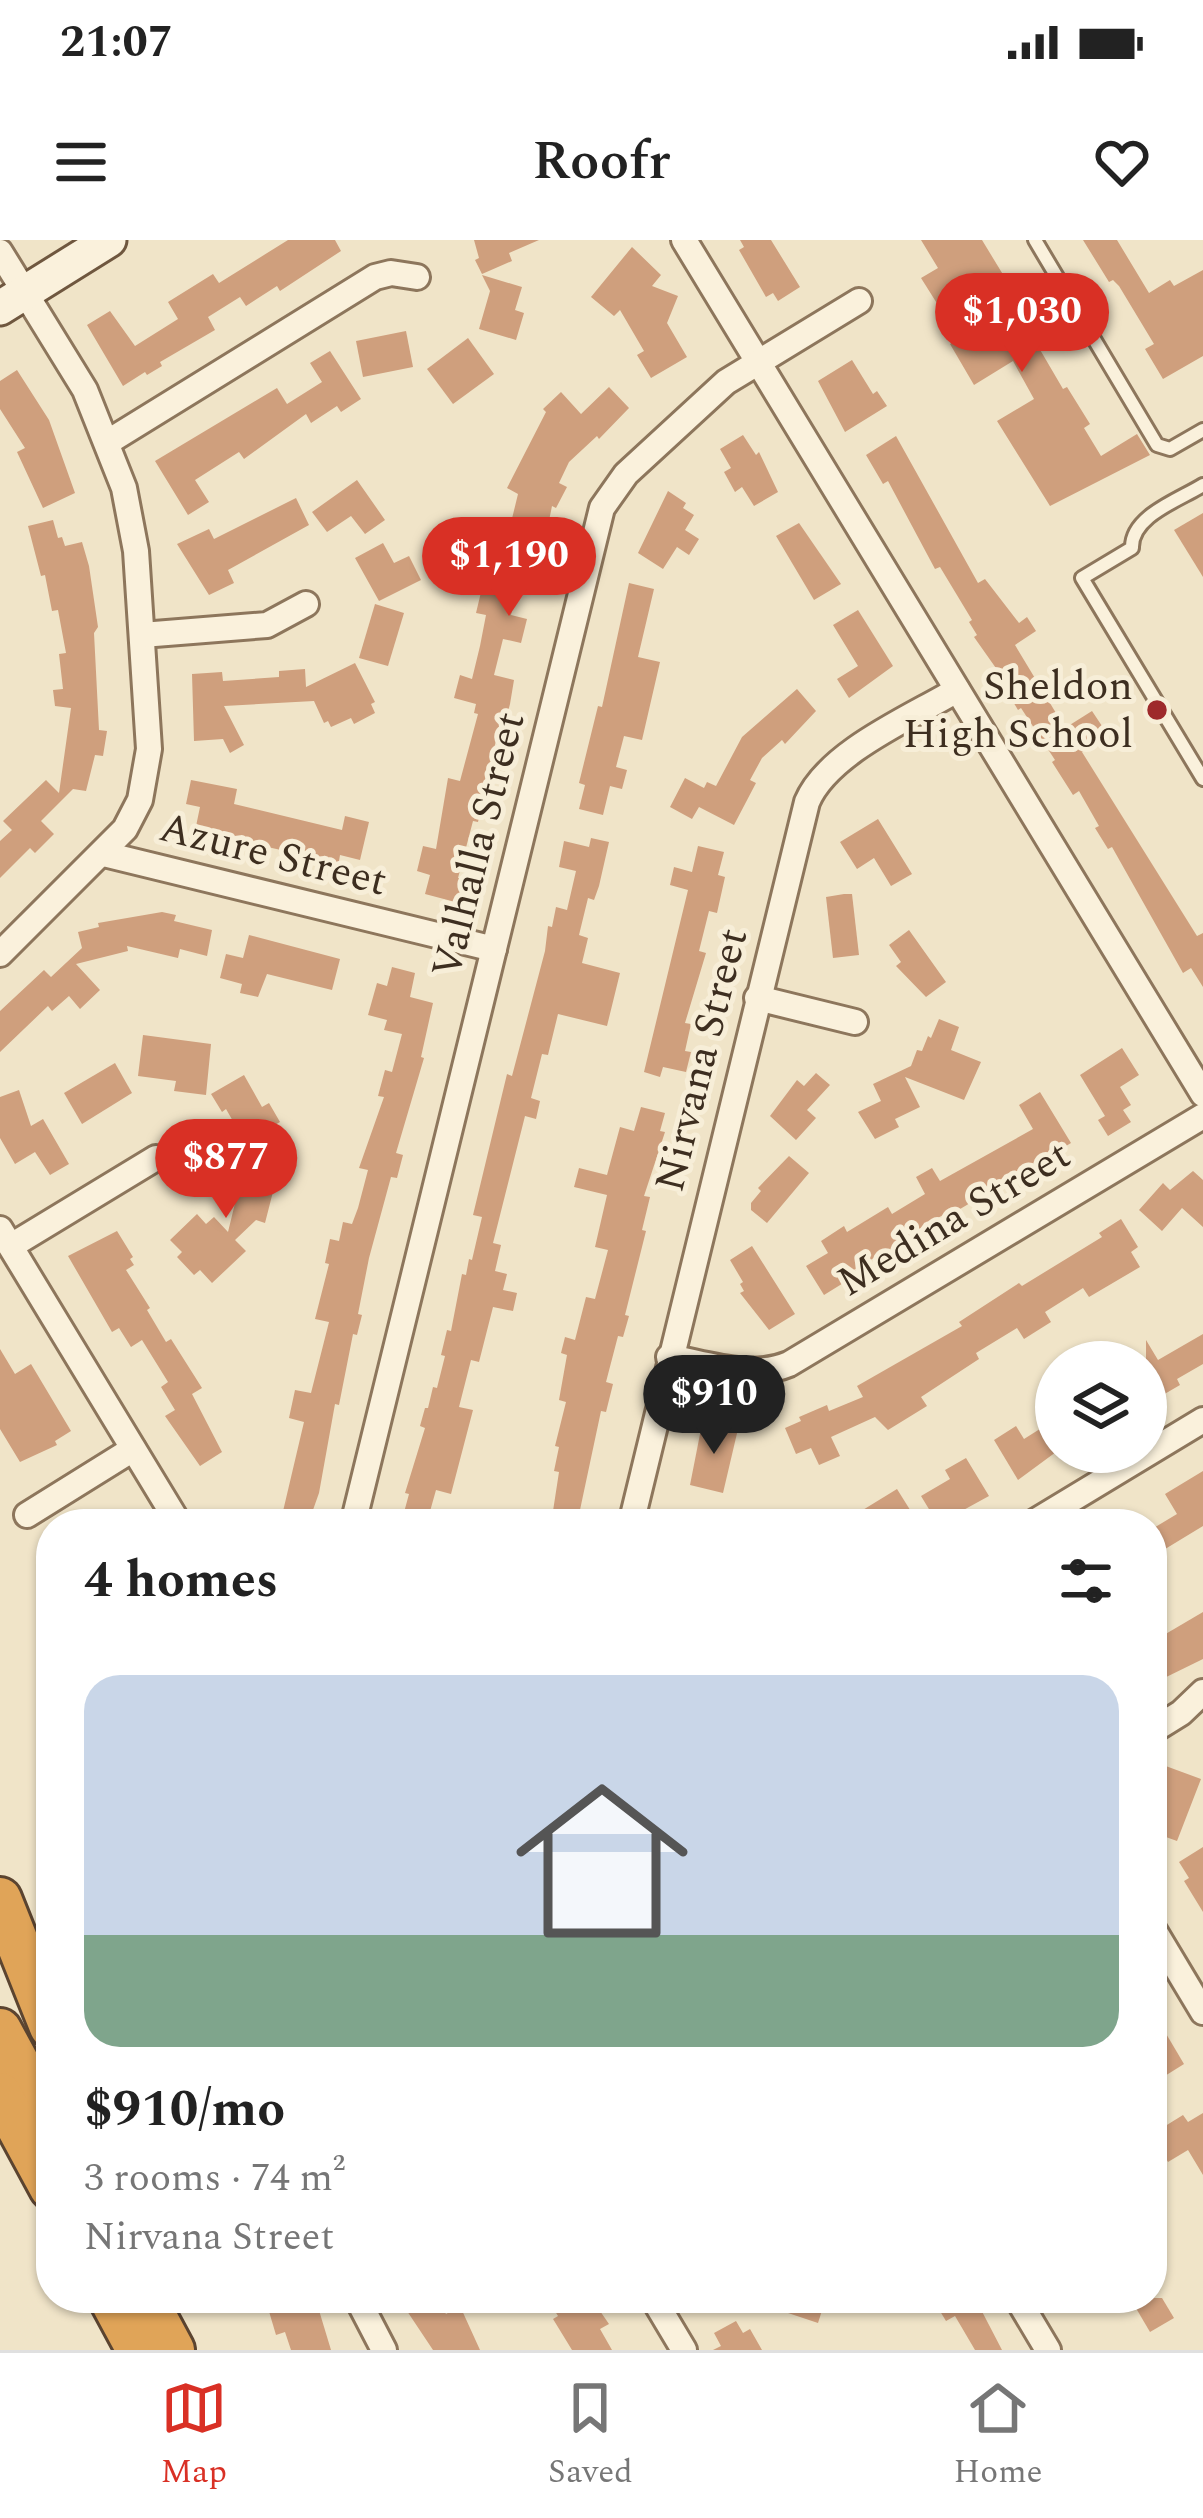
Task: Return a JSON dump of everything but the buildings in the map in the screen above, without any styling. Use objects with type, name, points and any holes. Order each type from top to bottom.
[{"type":"highway","points":[[0,1899],[36,1989]]},
{"type":"highway","points":[[0,2030],[36,2096]]},
{"type":"highway","points":[[0,2094],[36,2160]]},
{"type":"highway","points":[[118,2313],[138,2350]]},
{"type":"highway","points":[[154,2313],[177,2350]]},
{"type":"highway","points":[[164,2313],[177,2350]]},
{"type":"main road","points":[[13,300],[109,240]]},
{"type":"street","points":[[684,240],[1203,1094]]},
{"type":"street","points":[[0,252],[13,300],[85,390],[109,442],[131,520],[149,766],[133,817],[104,854],[0,954]]},
{"type":"street","points":[[109,442],[375,277],[391,273],[417,278]]},
{"type":"street","name":"Valhalla Street","points":[[357,1509],[606,499],[626,474],[726,382],[859,301]]},
{"type":"street","points":[[142,635],[267,625],[306,604]]},
{"type":"street","name":"Nirvana Street","points":[[634,1509],[811,791],[841,760],[957,690]]},
{"type":"street","points":[[133,817],[139,844],[165,869]]},
{"type":"street","name":"Azure Street","points":[[104,854],[494,949]]},
{"type":"street","points":[[757,998],[855,1022]]},
{"type":"street","name":"Medina Street","points":[[669,1357],[761,1372],[789,1364],[1203,1116]]},
{"type":"street","points":[[156,1158],[5,1238],[170,1509]]},
{"type":"street","points":[[1056,1509],[1203,1420]]},
{"type":"street","points":[[38,1509],[134,1449]]},
{"type":"street","points":[[28,1515],[36,1510]]},
{"type":"street","points":[[1167,1722],[1203,1692]]},
{"type":"street","points":[[1167,1952],[1203,2012]]},
{"type":"street","points":[[365,2313],[384,2350]]},
{"type":"street","points":[[666,2313],[684,2350]]},
{"type":"street","points":[[1026,2313],[1048,2350]]},
{"type":"lane","points":[[1035,240],[1157,445],[1170,449],[1203,430]]},
{"type":"lane","points":[[1203,485],[1144,521],[1134,532],[1132,548],[1082,578],[1203,779]]},
{"type":"place","name":"Sheldon High School","points":[[1157,710]]}]
